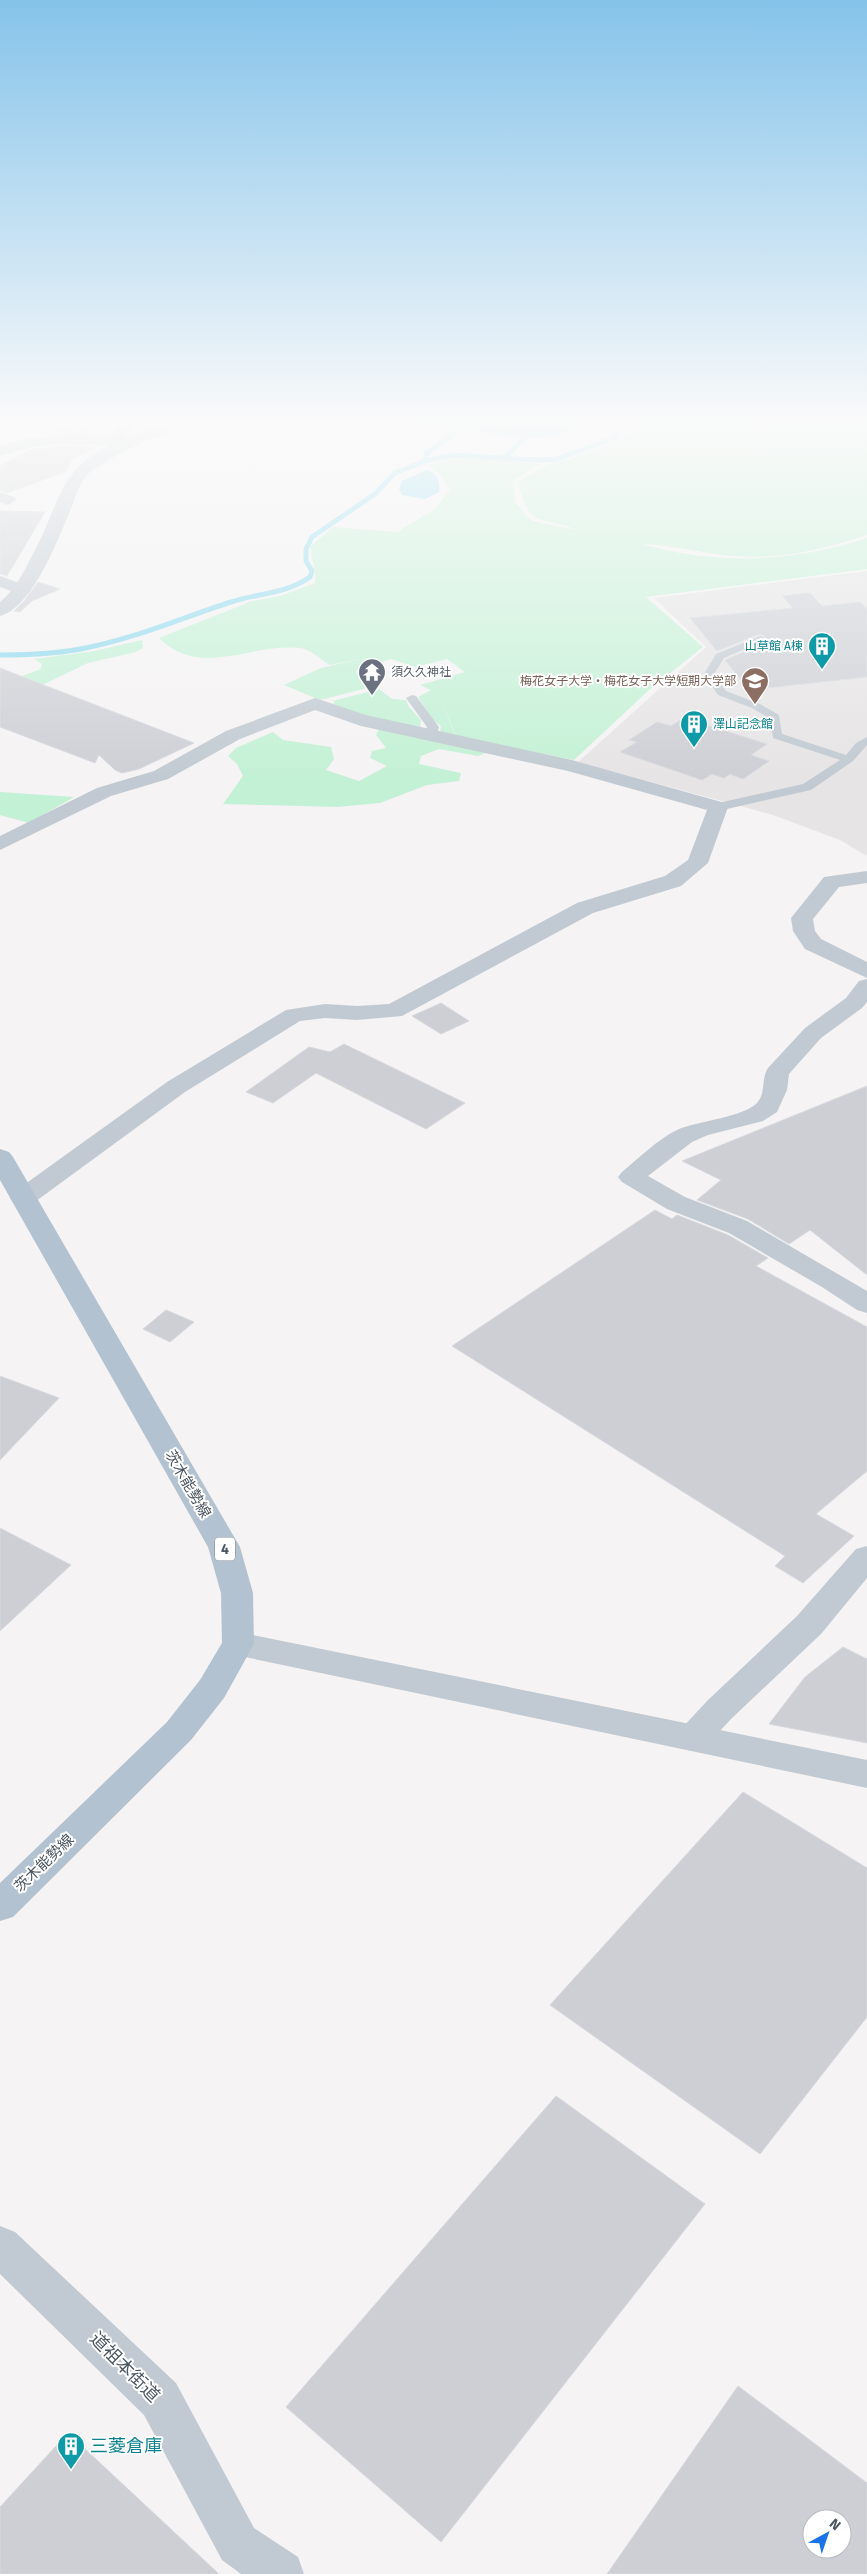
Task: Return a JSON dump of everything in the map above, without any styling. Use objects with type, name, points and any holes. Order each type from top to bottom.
[{"type":"main road","name":"茨木能勢線","points":[[0,1157],[224,1547],[237,1594],[238,1644],[212,1689],[179,1731],[0,1906]]},
{"type":"street","points":[[0,611],[19,595],[49,540]]},
{"type":"street","points":[[0,581],[22,590]]},
{"type":"street","points":[[0,844],[97,795],[161,775],[233,735],[315,704],[361,720],[572,766],[718,807],[697,863],[674,881],[585,908],[394,1011],[357,1013],[325,1011],[294,1015],[176,1087],[23,1198]]},
{"type":"street","points":[[867,877],[832,882],[802,918],[804,931],[813,944],[867,971]]},
{"type":"street","points":[[867,986],[854,1003],[813,1033],[777,1073],[775,1090],[768,1107],[754,1116],[698,1130],[683,1137],[631,1177],[676,1203],[738,1227],[832,1281],[867,1304]]},
{"type":"street","points":[[694,1737],[719,1710],[810,1626],[867,1557]]},
{"type":"street","points":[[238,1644],[867,1774]]},
{"type":"street","name":"道祖本街道","points":[[0,2246],[160,2399],[238,2544],[281,2574]]},
{"type":"lane","points":[[760,640],[720,656],[709,674],[722,693],[756,706],[775,717],[777,736],[797,744],[849,759]]},
{"type":"lane","points":[[412,698],[433,727],[432,735]]},
{"type":"lane","points":[[718,807],[807,787],[849,759],[860,745],[867,740]]},
{"type":"shaded area","name":"梅花女子大学・梅花女子大学短期大学部","points":[[867,571],[867,856],[840,840],[773,815],[578,762],[706,647],[654,598]]},
{"type":"green space","points":[[318,540],[851,540],[819,549],[785,555],[752,557],[643,544],[699,556],[755,558],[783,556],[811,552],[860,540],[867,540],[867,569],[646,597],[703,647],[649,690],[574,760],[456,736],[438,692],[455,735],[440,733],[441,726],[433,720],[418,697],[431,690],[420,685],[465,672],[447,659],[415,667],[391,659],[358,669],[356,672],[375,686],[320,700],[284,685],[321,668],[365,658],[330,665],[312,652],[304,649],[281,648],[208,658],[191,656],[175,650],[159,638],[252,601],[280,596],[315,583],[311,546]]},
{"type":"green space","points":[[142,640],[143,648],[136,652],[88,663],[36,688],[0,684],[41,669],[42,664],[34,659],[94,651]]},
{"type":"green space","points":[[379,689],[392,699],[406,700],[409,707],[421,720],[420,728],[365,716],[332,704],[335,703],[333,701]]},
{"type":"green space","points":[[380,728],[490,751],[478,756],[439,749],[421,756],[419,764],[461,773],[459,781],[427,785],[380,803],[337,807],[223,804],[243,776],[237,764],[228,756],[236,748],[273,732],[283,740],[331,747],[334,759],[326,770],[359,781],[387,766],[370,758],[372,751],[386,748],[376,735]]},
{"type":"green space","points":[[0,792],[74,797],[29,823],[0,815]]},
{"type":"building","points":[[0,540],[28,540],[7,576],[0,574]]},
{"type":"building","points":[[38,582],[60,589],[32,601],[20,612],[14,611],[24,601]]},
{"type":"building","points":[[810,593],[822,606],[860,602],[867,609],[867,677],[749,690],[725,660],[765,643],[765,636],[759,634],[717,651],[690,618],[793,608],[782,596]]},
{"type":"building","points":[[0,668],[194,743],[139,769],[122,773],[115,770],[99,755],[95,763],[0,727]]},
{"type":"building","name":"澤山記念館","points":[[684,718],[767,744],[751,755],[769,761],[743,779],[730,774],[724,778],[712,774],[702,780],[620,752],[637,742],[629,740],[657,722],[671,726]]},
{"type":"building","points":[[441,1003],[469,1021],[441,1034],[412,1016]]},
{"type":"building","points":[[344,1044],[465,1103],[426,1129],[316,1073],[273,1103],[246,1092],[309,1047],[330,1052]]},
{"type":"building","points":[[867,1086],[867,1275],[810,1230],[789,1244],[748,1219],[697,1200],[721,1180],[682,1161]]},
{"type":"building","points":[[655,1210],[672,1219],[677,1215],[728,1235],[768,1258],[756,1266],[867,1327],[867,1471],[816,1514],[854,1536],[803,1583],[775,1566],[785,1556],[452,1346]]},
{"type":"building","points":[[166,1310],[194,1322],[170,1342],[143,1329]]},
{"type":"building","points":[[0,1376],[59,1398],[0,1460]]},
{"type":"building","points":[[0,1528],[71,1565],[0,1631]]},
{"type":"building","points":[[843,1647],[867,1659],[867,1743],[769,1724],[805,1677]]},
{"type":"building","points":[[743,1792],[867,1868],[867,2017],[760,2154],[550,2005]]},
{"type":"building","points":[[556,2096],[705,2204],[441,2542],[286,2407]]},
{"type":"building","points":[[738,2386],[867,2483],[867,2574],[607,2574]]},
{"type":"building","name":"三菱倉庫","points":[[68,2433],[219,2574],[0,2574],[0,2507]]},
{"type":"waterway","points":[[0,655],[57,653],[108,643],[231,602],[291,587],[310,577],[312,571],[306,561],[306,549],[310,540]]},
{"type":"place","name":"山草館 A棟","points":[[822,670]]},
{"type":"place","name":"須久久神社","points":[[372,696]]},
{"type":"place","name":"梅花女子大学・梅花女子大学短期大学部","points":[[755,705]]},
{"type":"place","name":"澤山記念館","points":[[694,748]]},
{"type":"place","name":"三菱倉庫","points":[[71,2470]]}]
